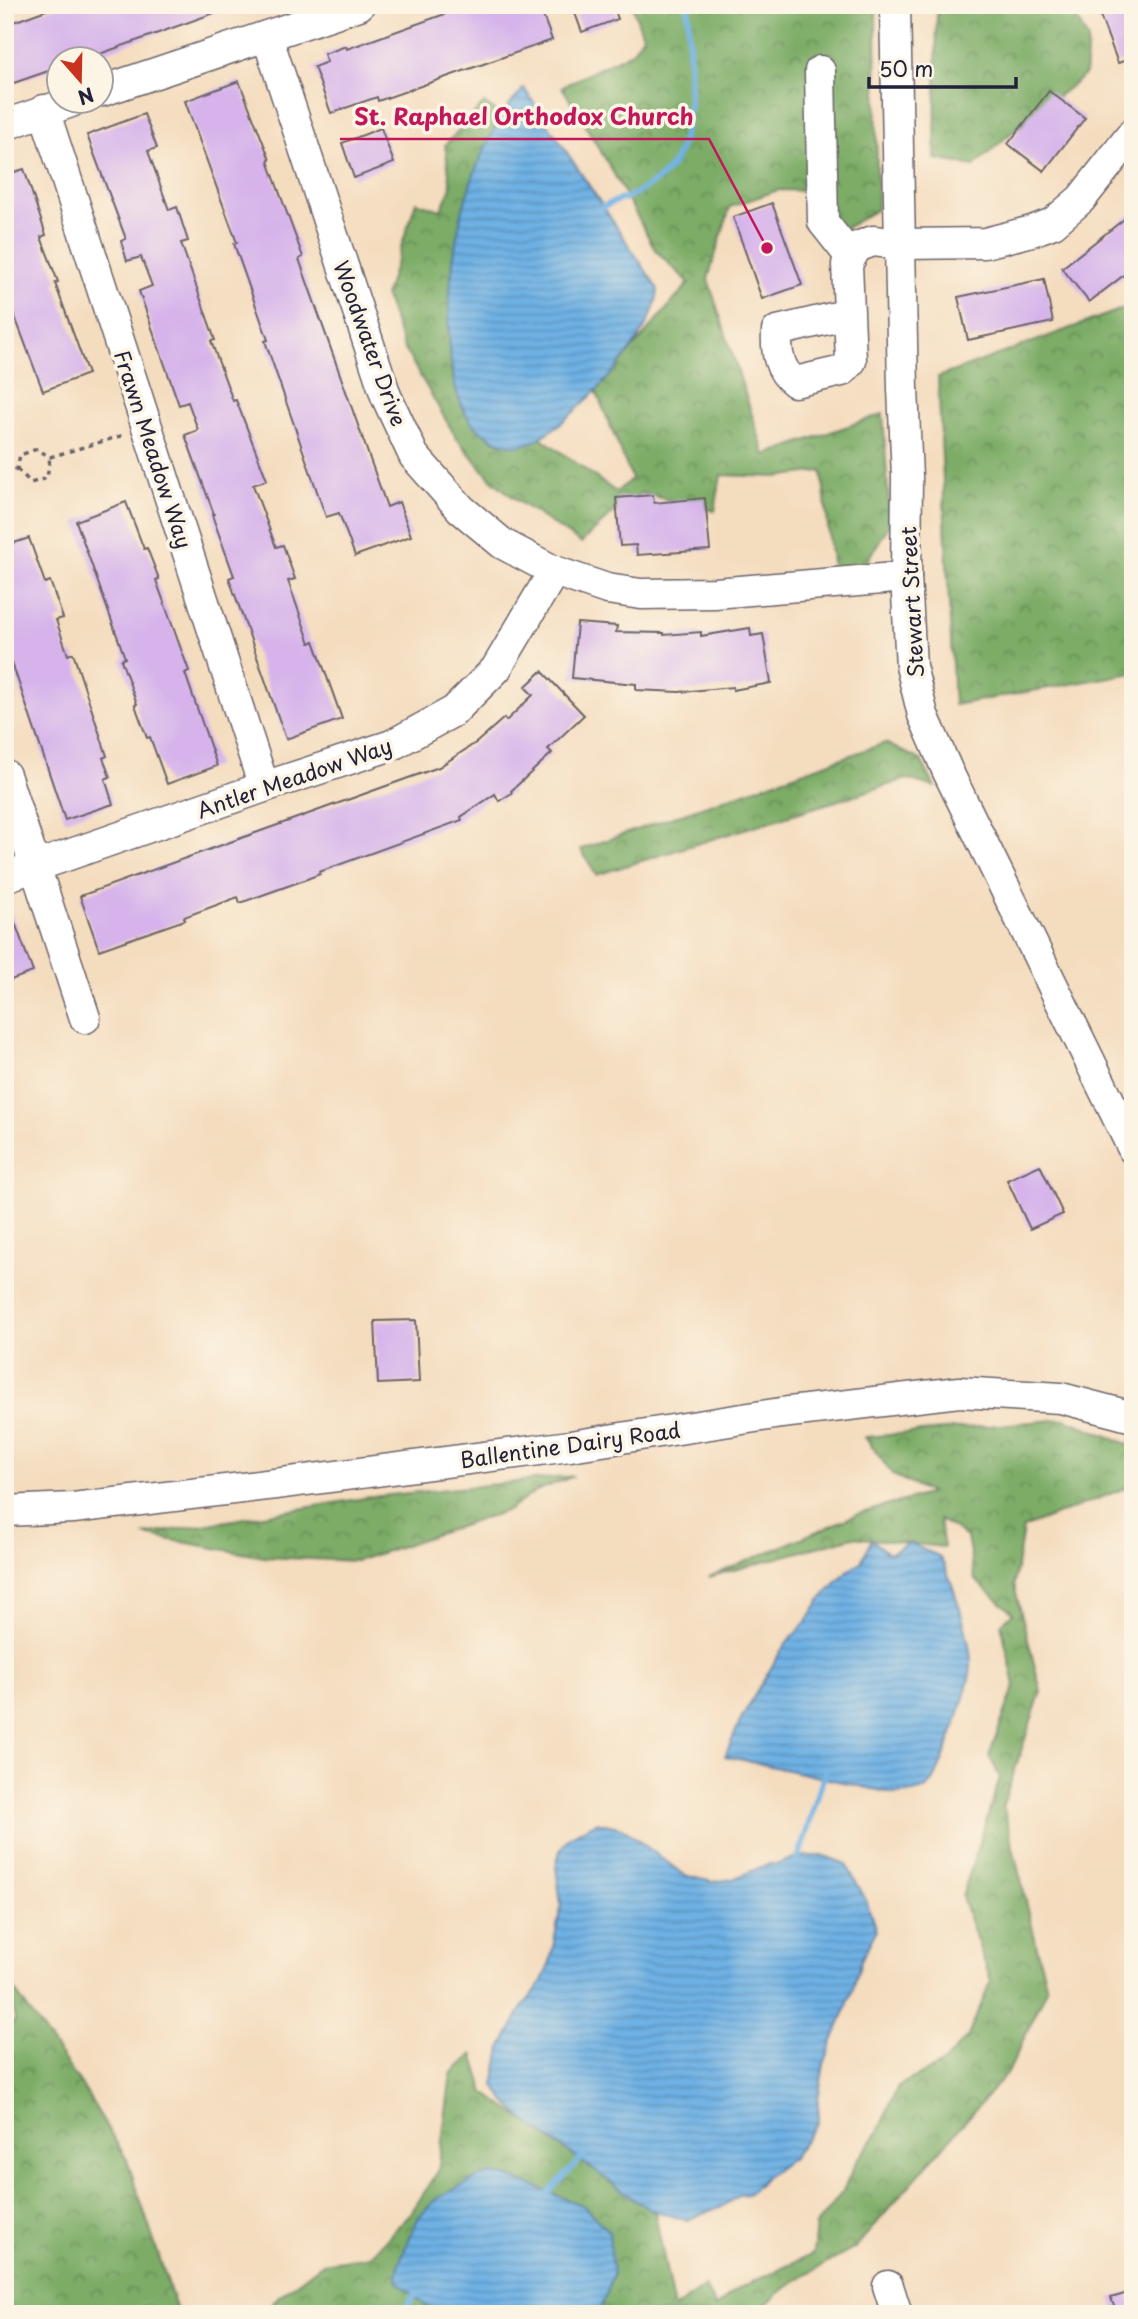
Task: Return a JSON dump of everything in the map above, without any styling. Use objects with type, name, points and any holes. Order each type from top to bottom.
[{"type":"street","points":[[116,86],[359,5]]},
{"type":"street","name":"Stewart Street","points":[[895,5],[907,477],[906,577],[911,666],[923,715],[954,784],[1133,1149]]},
{"type":"street","name":"Woodwater Drive","points":[[267,36],[386,396],[414,456],[461,509],[503,544],[554,571],[607,589],[641,594],[715,593],[906,577]]},
{"type":"street","points":[[820,71],[823,222],[850,256]]},
{"type":"street","points":[[5,125],[46,110]]},
{"type":"street","name":"Frawn Meadow Way","points":[[61,116],[264,787]]},
{"type":"street","points":[[849,314],[847,264],[857,247],[873,241],[901,244],[985,243],[1053,223],[1081,199],[1133,133]]},
{"type":"street","name":"Antler Meadow Way","points":[[5,877],[264,787],[392,746],[454,711],[496,669],[554,571]]},
{"type":"street","points":[[5,775],[85,1018]]},
{"type":"street","name":"Ballentine Dairy Road","points":[[5,1511],[73,1508],[275,1484],[570,1446],[781,1413],[959,1392],[1061,1398],[1133,1418]]},
{"type":"street","points":[[888,2286],[898,2314]]},
{"type":"path","points":[[17,469],[20,455],[37,449],[50,457],[131,432]]},
{"type":"path","points":[[17,469],[31,483],[47,478],[50,457]]},
{"type":"path","points":[[5,473],[17,469]]},
{"type":"green space","points":[[632,5],[876,5],[877,209],[825,241],[816,191],[778,190],[730,207],[708,279],[765,455],[883,414],[890,524],[865,564],[833,572],[822,471],[776,477],[721,475],[715,511],[641,493],[611,515],[581,543],[519,502],[492,480],[457,439],[404,348],[385,296],[416,202],[441,210],[451,187],[445,145],[484,103],[502,116],[474,175],[469,419],[501,443],[518,444],[540,437],[616,492],[632,479],[596,391],[689,283],[656,251],[562,87],[632,52],[643,36]]},
{"type":"green space","points":[[937,5],[1070,5],[1088,40],[1085,75],[1012,132],[974,166],[935,159]]},
{"type":"green space","points":[[1133,305],[1133,673],[954,705],[938,377]]},
{"type":"green space","points":[[885,743],[921,760],[935,787],[907,779],[596,875],[581,849]]},
{"type":"green space","points":[[1065,1419],[1133,1446],[1133,1485],[1023,1528],[1014,1585],[1041,1691],[1003,1805],[1047,1989],[1009,2071],[855,2248],[793,2282],[754,2314],[602,2314],[601,2309],[613,2275],[608,2232],[584,2206],[507,2176],[440,2314],[264,2314],[278,2297],[323,2263],[370,2256],[411,2213],[438,2171],[451,2074],[473,2054],[485,2093],[655,2213],[674,2309],[705,2286],[715,2307],[739,2288],[813,2254],[816,2225],[843,2191],[856,2162],[878,2132],[898,2086],[942,2064],[968,2036],[991,1981],[962,1897],[1000,1777],[989,1756],[1015,1685],[1001,1624],[1013,1613],[975,1580],[967,1537],[939,1519],[944,1547],[853,1537],[709,1577],[858,1514],[931,1493],[893,1475],[865,1437]]},
{"type":"green space","points":[[574,1476],[536,1491],[509,1510],[357,1561],[264,1557],[144,1535],[370,1497]]},
{"type":"green space","points":[[9,1982],[84,2089],[127,2160],[178,2314],[5,2314],[5,2027],[15,2021]]},
{"type":"water","points":[[524,88],[658,289],[656,302],[644,329],[627,355],[599,388],[542,437],[523,445],[513,445],[497,441],[478,428],[469,419],[460,402],[450,357],[449,307],[456,242],[473,178],[501,117]]},
{"type":"water","points":[[872,1539],[888,1554],[909,1543],[939,1556],[955,1593],[964,1625],[970,1653],[970,1673],[948,1746],[935,1778],[927,1788],[919,1792],[895,1794],[725,1756],[743,1715],[784,1646],[807,1621],[820,1600],[846,1572],[861,1562]]},
{"type":"water","points":[[597,1822],[622,1828],[684,1875],[713,1882],[733,1879],[768,1864],[779,1864],[799,1856],[825,1856],[846,1864],[866,1900],[876,1931],[861,1960],[852,1993],[824,2064],[818,2099],[818,2122],[792,2158],[763,2179],[749,2194],[739,2195],[725,2205],[687,2220],[650,2210],[525,2121],[494,2085],[501,2048],[524,2005],[540,1985],[550,1963],[561,1905],[556,1867],[560,1850],[569,1837]]},
{"type":"water","points":[[491,2174],[507,2176],[584,2206],[609,2232],[613,2275],[601,2309],[587,2311],[586,2314],[436,2314],[397,2280],[399,2263],[418,2218],[437,2198],[479,2177]]},
{"type":"building","points":[[60,5],[231,7],[116,48],[116,46],[46,46],[46,72],[5,86],[5,25]]},
{"type":"building","points":[[470,5],[539,5],[552,40],[378,101],[377,97],[331,113],[314,67],[327,62],[324,54],[346,46],[347,49]]},
{"type":"building","points":[[572,5],[613,5],[618,19],[582,32]]},
{"type":"building","points":[[1096,5],[1133,5],[1133,58],[1118,63]]},
{"type":"building","points":[[239,81],[270,160],[268,161],[303,257],[299,259],[387,507],[399,502],[411,536],[355,556],[339,513],[326,517],[265,341],[268,340],[234,244],[237,243],[185,101]]},
{"type":"building","points":[[1049,91],[1085,118],[1044,171],[1008,144]]},
{"type":"building","points":[[144,114],[157,148],[148,151],[169,210],[177,207],[188,241],[181,243],[215,340],[211,341],[267,480],[253,485],[276,547],[283,545],[295,579],[288,581],[310,643],[314,641],[342,719],[286,739],[229,578],[234,576],[185,435],[198,430],[188,402],[179,405],[139,291],[152,286],[141,257],[127,261],[121,241],[126,239],[87,135]]},
{"type":"building","points":[[381,128],[394,163],[354,178],[342,143]]},
{"type":"building","points":[[24,169],[46,235],[41,237],[58,282],[55,283],[88,374],[43,391],[9,301],[5,303],[5,175]]},
{"type":"building","points":[[772,203],[802,285],[762,299],[733,217]]},
{"type":"building","points":[[1133,212],[1133,268],[1089,302],[1062,268]]},
{"type":"building","points":[[1044,279],[1053,322],[968,340],[958,297]]},
{"type":"building","points":[[653,495],[654,503],[705,498],[710,550],[637,555],[636,545],[620,546],[616,498]]},
{"type":"building","points":[[126,502],[159,579],[156,580],[189,671],[185,673],[217,766],[167,784],[135,705],[137,704],[121,660],[125,658],[76,521]]},
{"type":"building","points":[[29,538],[45,583],[50,581],[63,618],[56,620],[68,655],[73,653],[107,756],[103,758],[110,777],[105,779],[113,804],[65,820],[5,642],[5,546]]},
{"type":"building","points":[[577,623],[617,626],[616,632],[664,635],[701,632],[701,636],[750,628],[751,636],[763,634],[771,683],[733,690],[733,687],[679,692],[636,690],[636,684],[572,678]]},
{"type":"building","points":[[542,671],[584,715],[548,749],[552,753],[511,791],[512,793],[499,801],[495,794],[461,817],[462,820],[319,872],[320,874],[299,882],[240,903],[238,897],[184,917],[185,920],[99,950],[80,896],[439,767],[477,742],[504,718],[506,721],[533,695],[525,687]]},
{"type":"building","points":[[5,901],[33,972],[5,982]]},
{"type":"building","points":[[1040,1165],[1063,1214],[1030,1229],[1007,1180]]},
{"type":"building","points":[[416,1320],[419,1382],[378,1384],[375,1321]]},
{"type":"building","points":[[1128,2293],[1133,2314],[1117,2314],[1111,2298]]},
{"type":"waterway","points":[[599,211],[637,193],[661,177],[673,163],[682,144],[689,97],[688,5]]},
{"type":"waterway","points":[[796,1861],[825,1772]]},
{"type":"waterway","points":[[545,2197],[585,2154]]},
{"type":"waterway","points":[[402,2314],[418,2294]]},
{"type":"place","name":"St. Raphael Orthodox Church","points":[[767,248]]}]
